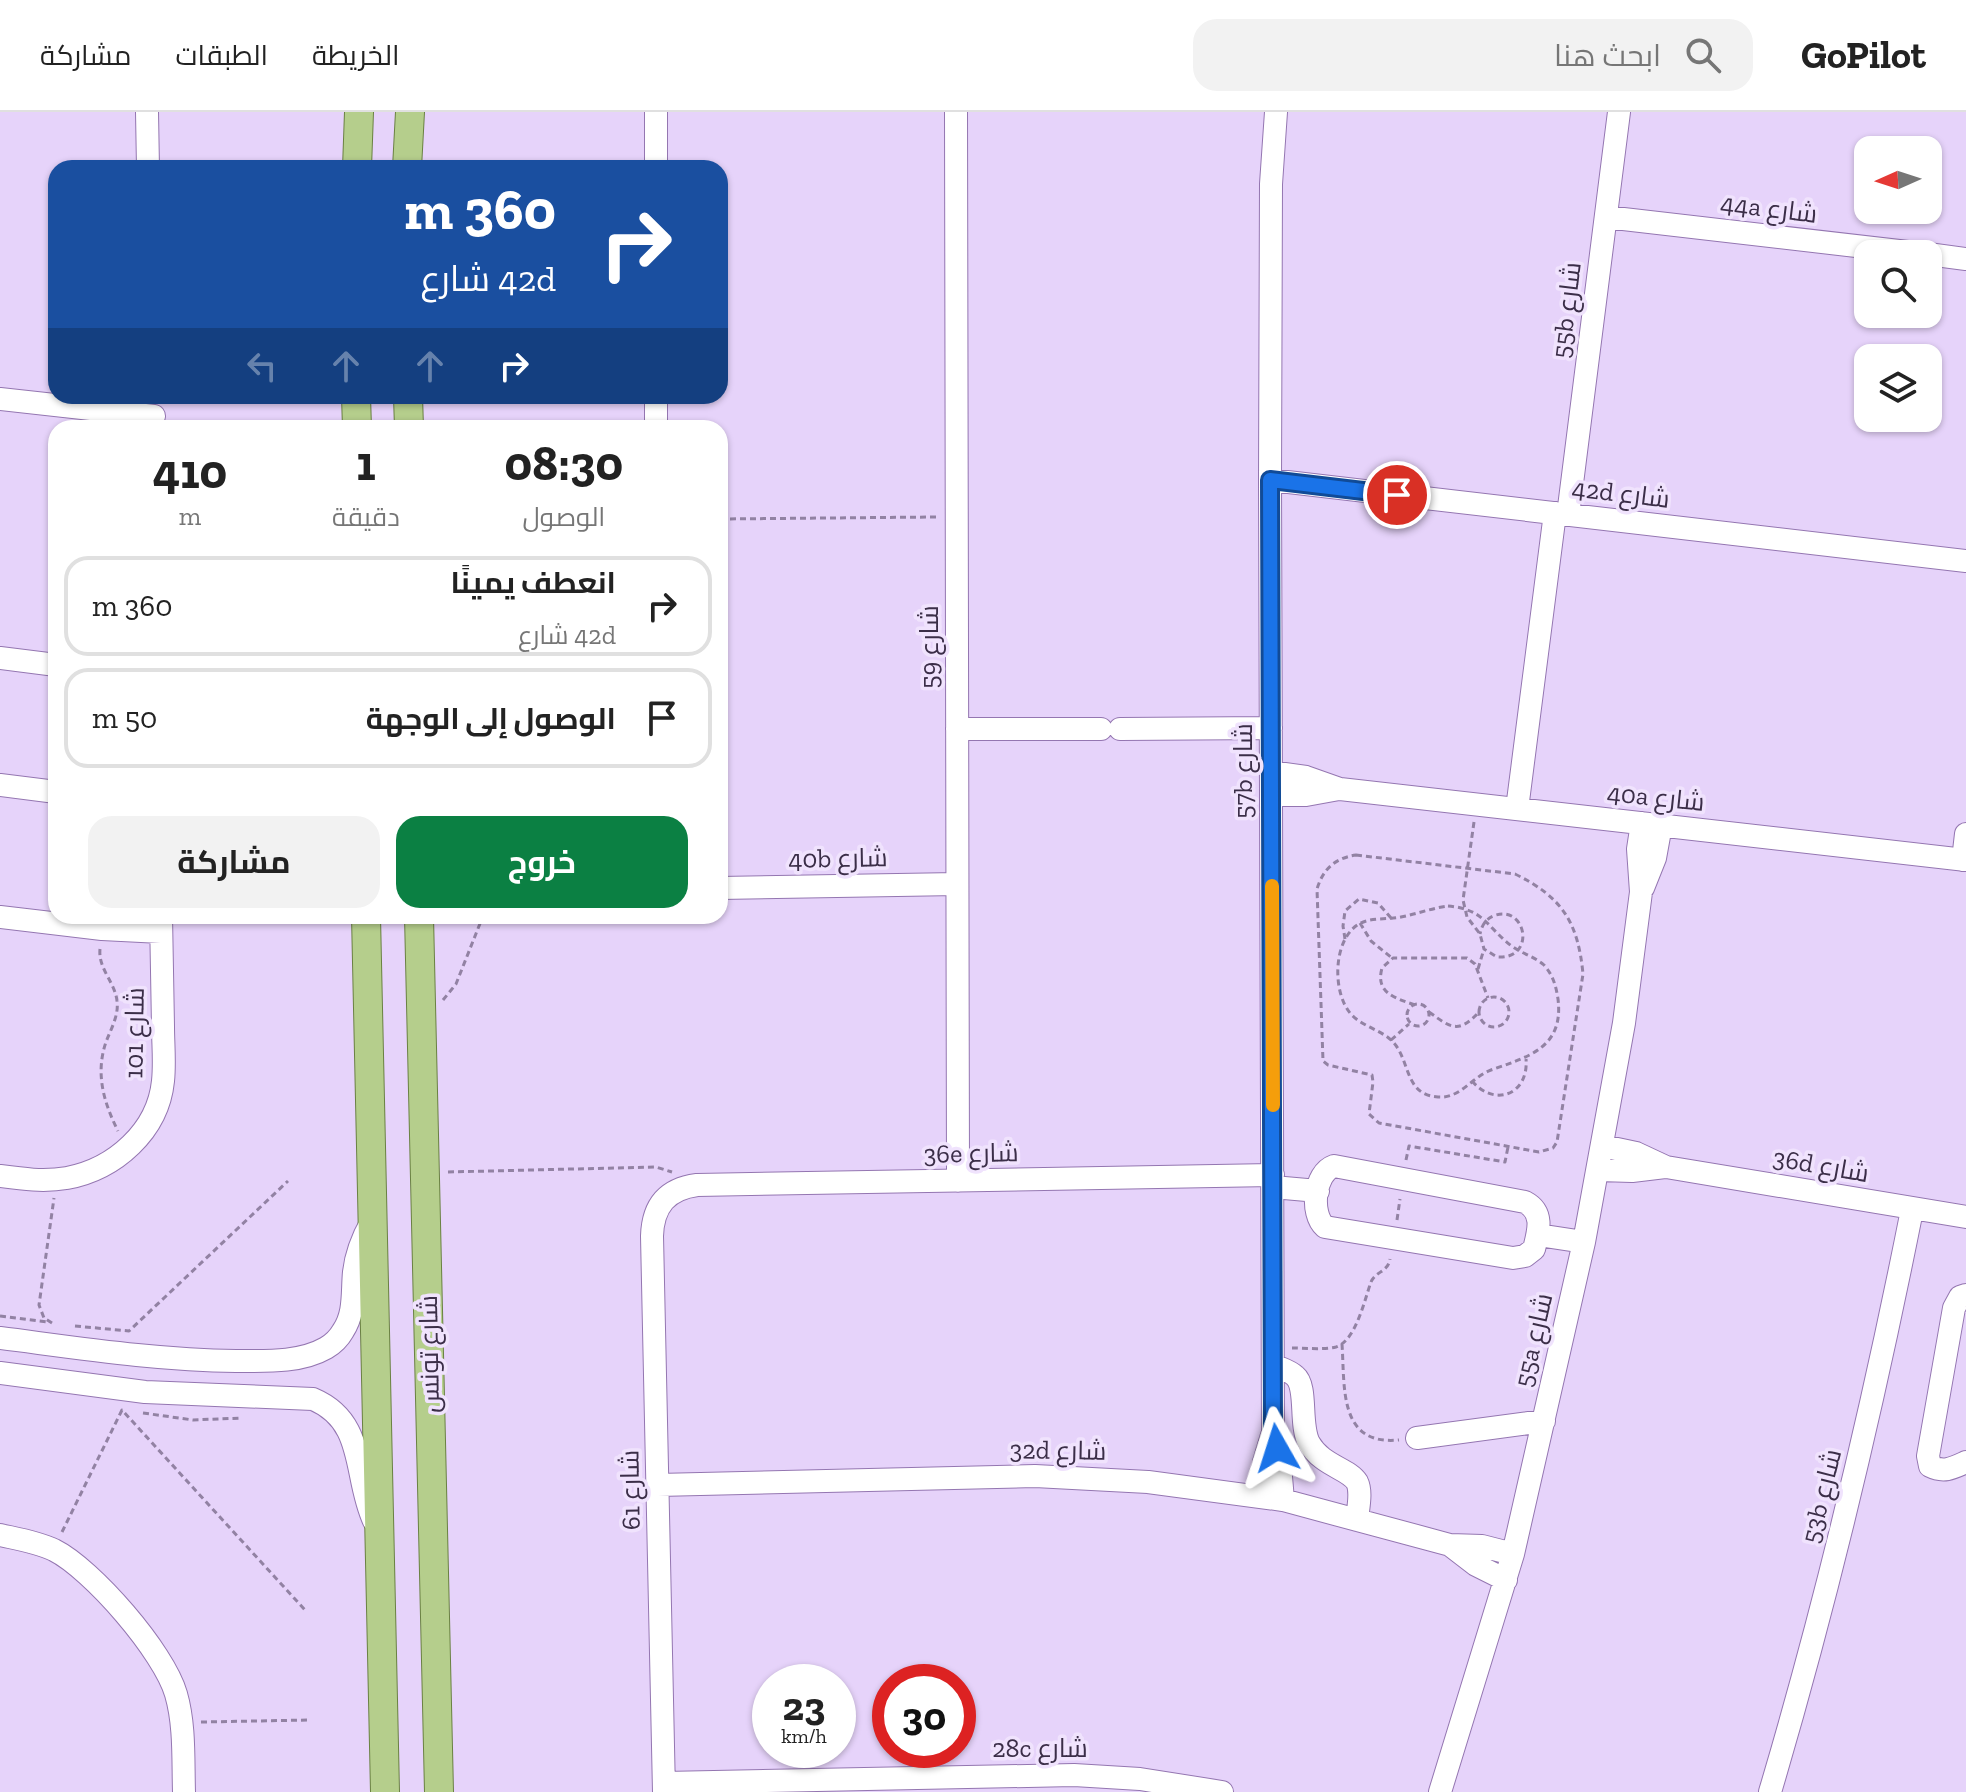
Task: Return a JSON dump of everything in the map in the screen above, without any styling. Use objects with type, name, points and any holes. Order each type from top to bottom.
[{"type":"main road","points":[[357,160],[359,112]]},
{"type":"main road","points":[[407,160],[410,112]]},
{"type":"main road","name":"شارع تونس","points":[[366,924],[385,1792]]},
{"type":"main road","name":"شارع تونس","points":[[419,924],[439,1792]]},
{"type":"street","points":[[147,112],[148,160]]},
{"type":"street","points":[[656,112],[656,160]]},
{"type":"street","name":"شارع 59","points":[[956,112],[958,1181]]},
{"type":"street","name":"57b شارع","points":[[1276,112],[1271,184],[1270,480],[1273,1431],[1283,1500]]},
{"type":"street","name":"55b شارع","points":[[1517,809],[1619,112]]},
{"type":"street","name":"44a شارع","points":[[1606,217],[1854,246]]},
{"type":"street","name":"44a شارع","points":[[1942,256],[1966,259]]},
{"type":"street","points":[[0,399],[48,403]]},
{"type":"street","points":[[55,404],[154,413]]},
{"type":"street","name":"42d شارع","points":[[1270,480],[1966,561]]},
{"type":"street","points":[[0,658],[48,664]]},
{"type":"street","points":[[957,729],[1271,728]]},
{"type":"street","name":"40a شارع","points":[[1271,784],[1306,795],[1340,789],[1964,860]]},
{"type":"street","points":[[0,785],[48,791]]},
{"type":"street","name":"55a شارع","points":[[1440,1792],[1513,1554],[1584,1242],[1624,1023],[1641,892],[1655,858],[1652,824]]},
{"type":"street","points":[[1964,860],[1966,834]]},
{"type":"street","name":"40b شارع","points":[[728,888],[957,884]]},
{"type":"street","points":[[0,917],[48,923]]},
{"type":"street","points":[[60,924],[102,929],[161,924]]},
{"type":"street","name":"شارع 101","points":[[0,1176],[57,1179],[100,1168],[127,1149],[148,1124],[155,1111],[163,1080],[161,924]]},
{"type":"street","name":"36d شارع","points":[[1603,1146],[1636,1153],[1666,1167],[1966,1217]]},
{"type":"street","points":[[1340,1167],[1525,1202],[1536,1210],[1538,1235],[1530,1253],[1513,1258],[1331,1230],[1317,1216],[1322,1173],[1327,1168],[1340,1167]]},
{"type":"street","name":"36d شارع","points":[[1599,1170],[1632,1171],[1666,1167]]},
{"type":"street","name":"36e شارع","points":[[671,1192],[697,1185],[958,1181],[1273,1181],[1318,1191]]},
{"type":"street","name":"شارع 61","points":[[664,1788],[652,1226],[658,1207],[671,1192]]},
{"type":"street","name":"53b شارع","points":[[1770,1792],[1855,1476],[1912,1210]]},
{"type":"street","points":[[0,1338],[189,1360],[274,1360],[314,1353],[327,1348],[348,1323],[354,1301],[356,1261],[372,1220]]},
{"type":"street","points":[[1538,1235],[1584,1242]]},
{"type":"street","points":[[1966,1295],[1960,1297],[1954,1308],[1928,1456],[1930,1466],[1939,1470],[1949,1470],[1966,1462]]},
{"type":"street","points":[[1273,1365],[1292,1374],[1300,1382],[1303,1428],[1313,1449],[1357,1483],[1357,1520]]},
{"type":"street","points":[[0,1373],[145,1392],[313,1399],[336,1413],[353,1438],[364,1493],[379,1532]]},
{"type":"street","points":[[1417,1438],[1544,1421]]},
{"type":"street","name":"57b شارع","points":[[1259,1496],[1273,1431]]},
{"type":"street","name":"32d شارع","points":[[658,1485],[1035,1476],[1148,1482],[1283,1500],[1450,1545],[1482,1546],[1513,1554]]},
{"type":"street","points":[[0,1535],[53,1550],[86,1575],[147,1640],[173,1685],[181,1723],[184,1792]]},
{"type":"street","name":"32d شارع","points":[[1450,1545],[1476,1565],[1506,1580]]},
{"type":"street","name":"28c شارع","points":[[664,1788],[1074,1775],[1140,1779],[1222,1792]]},
{"type":"path","points":[[728,519],[956,517]]},
{"type":"path","points":[[1476,805],[1464,907],[1471,926],[1480,934],[1484,949],[1490,955],[1505,958],[1519,950],[1522,944],[1523,929],[1514,917],[1500,914],[1487,920],[1480,934]]},
{"type":"path","points":[[1356,855],[1467,868],[1515,874],[1538,886],[1558,902],[1572,924],[1581,948],[1583,974],[1557,1142],[1547,1152],[1374,1122],[1369,1114],[1372,1075],[1328,1065],[1321,1057],[1317,889],[1326,869],[1345,856],[1356,855]]},
{"type":"path","points":[[1346,940],[1343,926],[1345,911],[1359,899],[1378,903],[1392,919]]},
{"type":"path","points":[[1464,907],[1487,920],[1519,950],[1534,957],[1547,969],[1556,985],[1559,1006],[1554,1030],[1540,1050],[1526,1059],[1491,1070],[1451,1096],[1427,1095],[1409,1079],[1400,1053],[1391,1040],[1360,1021],[1346,1006],[1338,973],[1346,940],[1351,930],[1360,923],[1436,908],[1464,907]]},
{"type":"path","points":[[1360,923],[1371,941],[1393,958],[1462,956],[1472,960],[1488,998]]},
{"type":"path","points":[[421,1008],[440,1002],[453,990],[480,924]]},
{"type":"path","points":[[102,929],[99,956],[114,988],[118,1005],[104,1048],[102,1085],[107,1109],[127,1149]]},
{"type":"path","points":[[1478,969],[1484,949]]},
{"type":"path","points":[[1393,958],[1382,968],[1380,975],[1383,990],[1388,995],[1420,1004],[1446,1024],[1457,1027],[1468,1023],[1488,998],[1505,1001],[1509,1012],[1505,1023],[1494,1027],[1484,1023],[1479,1012]]},
{"type":"path","points":[[1410,1022],[1407,1013],[1415,1005]]},
{"type":"path","points":[[1410,1022],[1421,1025],[1429,1017],[1429,1012]]},
{"type":"path","points":[[1391,1040],[1410,1022]]},
{"type":"path","points":[[1472,1081],[1486,1094],[1504,1095],[1520,1085],[1526,1059]]},
{"type":"path","points":[[425,1173],[656,1167],[677,1173],[697,1185]]},
{"type":"path","points":[[48,1322],[39,1305],[57,1179]]},
{"type":"path","points":[[75,1326],[129,1331],[288,1181]]},
{"type":"path","points":[[0,1316],[61,1324]]},
{"type":"path","points":[[1342,1344],[1346,1402],[1356,1426],[1369,1437],[1383,1442],[1417,1438]]},
{"type":"path","points":[[53,1550],[122,1410],[305,1610]]},
{"type":"path","points":[[181,1723],[309,1720]]},
{"type":"slow traffic","points":[[1272,886],[1273,1105]]},
{"type":"route","points":[[1277,1448],[1273,1431],[1270,480],[1397,495]]}]
